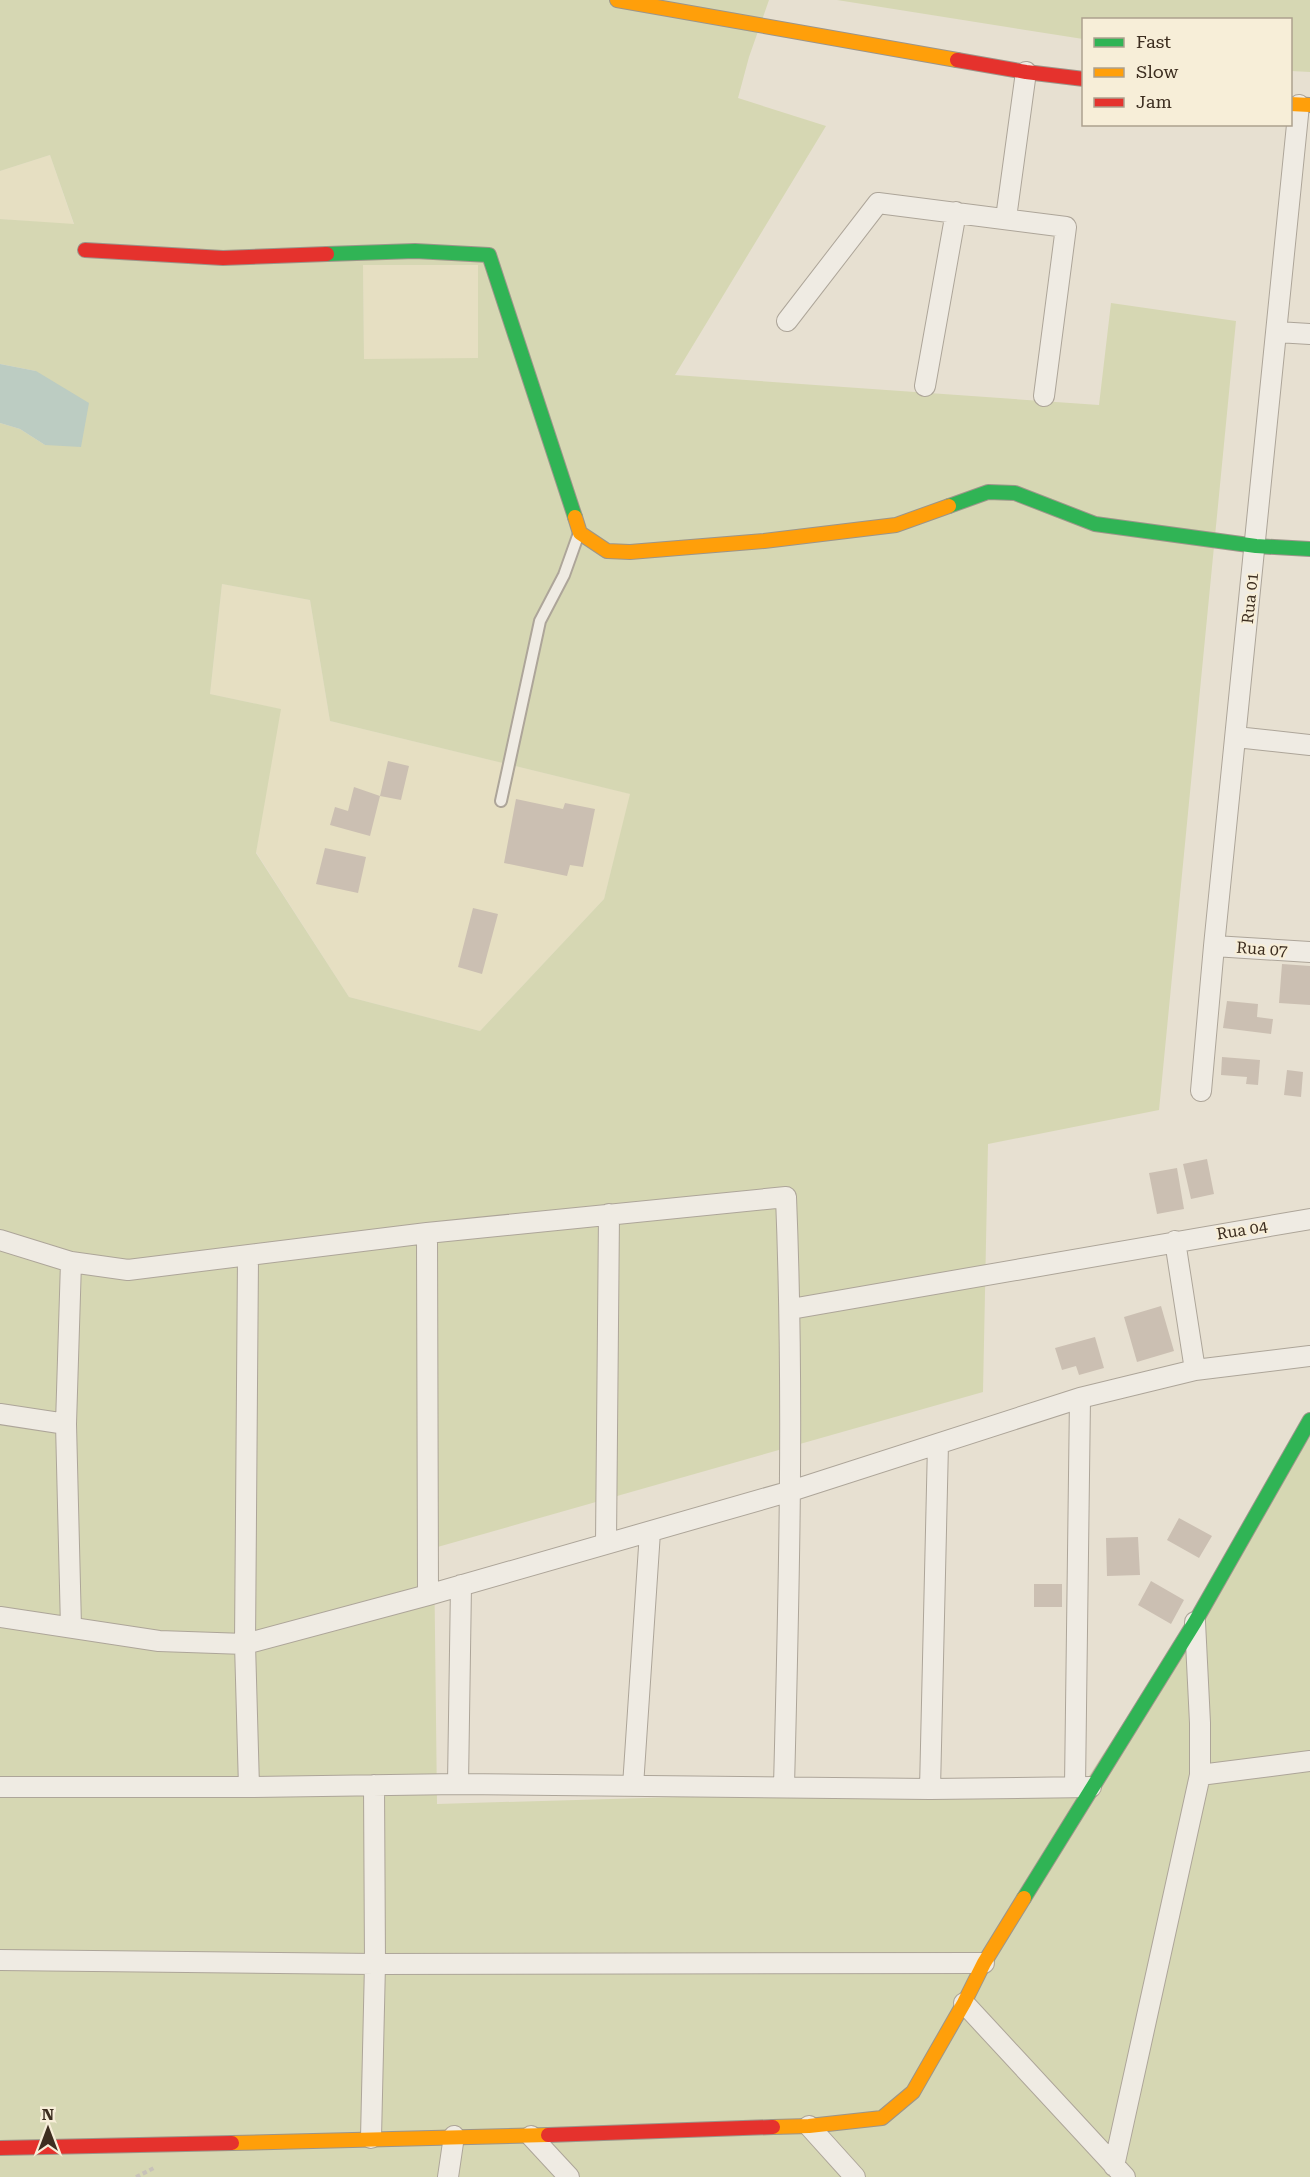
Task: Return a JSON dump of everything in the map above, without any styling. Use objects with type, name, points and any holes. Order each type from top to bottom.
[{"type":"street","points":[[617,0],[1026,72],[1082,79]]},
{"type":"street","points":[[1006,218],[1026,72]]},
{"type":"street","name":"Rua 01","points":[[1201,1091],[1300,105]]},
{"type":"street","points":[[787,321],[878,203],[1066,227],[1044,396]]},
{"type":"street","points":[[925,386],[956,212]]},
{"type":"street","points":[[85,250],[223,258],[415,251],[489,255],[580,533],[607,551],[630,552],[764,541],[896,525],[988,492],[1015,493],[1095,524],[1256,546],[1310,549]]},
{"type":"street","points":[[1277,332],[1310,334]]},
{"type":"street","points":[[1236,737],[1310,745]]},
{"type":"street","name":"Rua 07","points":[[1214,946],[1310,952]]},
{"type":"street","points":[[0,1240],[71,1262],[128,1270],[427,1233],[786,1197],[791,1309],[791,1491],[784,1786]]},
{"type":"street","points":[[606,1543],[609,1214]]},
{"type":"street","name":"Rua 04","points":[[791,1309],[1310,1219]]},
{"type":"street","points":[[427,1233],[428,1595]]},
{"type":"street","points":[[1175,1241],[1195,1370]]},
{"type":"street","points":[[248,1256],[245,1644],[249,1787]]},
{"type":"street","points":[[71,1262],[66,1424],[71,1627]]},
{"type":"street","points":[[0,1617],[159,1641],[245,1644],[428,1595],[791,1491],[1080,1398],[1195,1370],[1310,1356]]},
{"type":"street","points":[[1080,1398],[1083,1786]]},
{"type":"street","points":[[0,1414],[66,1424]]},
{"type":"street","points":[[0,2148],[531,2136],[809,2126],[882,2118],[913,2092],[1083,1786],[1195,1623],[1310,1420]]},
{"type":"street","points":[[930,1789],[938,1444]]},
{"type":"street","points":[[633,1786],[650,1532]]},
{"type":"street","points":[[458,1784],[461,1585]]},
{"type":"street","points":[[1120,2171],[1200,1774],[1195,1623]]},
{"type":"street","points":[[1200,1774],[1310,1761]]},
{"type":"street","points":[[0,1787],[458,1784],[930,1789],[1083,1786]]},
{"type":"street","points":[[371,2138],[375,1964],[374,1785]]},
{"type":"street","points":[[0,1960],[375,1964],[984,1963]]},
{"type":"street","points":[[964,2003],[1120,2171]]},
{"type":"street","points":[[809,2126],[855,2177]]},
{"type":"street","points":[[448,2177],[454,2136]]},
{"type":"street","points":[[531,2136],[569,2177]]},
{"type":"lane","points":[[501,801],[540,621],[564,575],[580,533]]},
{"type":"shaded area","points":[[50,155],[74,225],[0,219],[0,171]]},
{"type":"shaded area","points":[[478,264],[478,359],[364,359],[363,265]]},
{"type":"shaded area","points":[[0,364],[36,371],[89,403],[81,447],[45,445],[20,429],[0,423]]},
{"type":"shaded area","points":[[222,584],[310,600],[330,721],[631,794],[604,899],[480,1031],[349,997],[256,852],[280,709],[210,694]]},
{"type":"green space","points":[[0,0],[769,0],[749,57],[738,98],[826,126],[675,375],[1099,405],[1111,303],[1236,321],[1159,1110],[988,1144],[983,1392],[434,1548],[437,1804],[1083,1785],[1310,1436],[1310,2177],[0,2177],[0,423],[20,429],[45,445],[36,371],[0,364],[0,219],[74,224],[50,155],[0,171]],"holes":[[[363,265],[478,265],[478,358],[364,359]],[[222,584],[310,600],[330,721],[630,794],[604,899],[480,1031],[349,997],[256,853],[281,709],[210,694]]]},
{"type":"green space","points":[[837,0],[1310,0],[1310,72],[1292,71],[1292,18],[1082,18],[1082,39]]},
{"type":"building","points":[[388,761],[409,766],[401,800],[380,796]]},
{"type":"building","points":[[354,787],[380,796],[370,836],[330,825],[335,807],[348,811]]},
{"type":"building","points":[[516,799],[563,809],[565,803],[595,809],[583,867],[570,865],[567,876],[504,863]]},
{"type":"building","points":[[325,848],[366,857],[358,893],[316,884]]},
{"type":"building","points":[[473,908],[498,914],[482,974],[458,967]]},
{"type":"building","points":[[1282,964],[1310,966],[1310,1005],[1279,1003]]},
{"type":"building","points":[[1227,1001],[1258,1004],[1257,1017],[1273,1019],[1271,1034],[1223,1028]]},
{"type":"building","points":[[1222,1057],[1260,1060],[1258,1085],[1246,1084],[1247,1077],[1221,1075]]},
{"type":"building","points":[[1287,1070],[1303,1072],[1301,1097],[1284,1095]]},
{"type":"building","points":[[1207,1159],[1214,1194],[1191,1199],[1183,1164]]},
{"type":"building","points":[[1177,1168],[1184,1209],[1157,1214],[1149,1173]]},
{"type":"building","points":[[1161,1306],[1174,1351],[1137,1362],[1124,1317]]},
{"type":"building","points":[[1095,1337],[1104,1368],[1079,1375],[1076,1366],[1062,1370],[1055,1348]]},
{"type":"building","points":[[1179,1518],[1212,1536],[1199,1558],[1167,1540]]},
{"type":"building","points":[[1138,1537],[1140,1575],[1107,1576],[1106,1538]]},
{"type":"building","points":[[1151,1581],[1184,1600],[1171,1624],[1138,1605]]},
{"type":"building","points":[[1034,1584],[1062,1584],[1062,1607],[1034,1607]]},
{"type":"traffic: fast","points":[[327,254],[415,251],[489,255],[575,517]]},
{"type":"traffic: fast","points":[[949,506],[988,492],[1015,493],[1095,524],[1256,546],[1310,549]]},
{"type":"traffic: fast","points":[[1024,1898],[1195,1622],[1310,1420]]},
{"type":"traffic: slow","points":[[617,0],[957,60]]},
{"type":"traffic: slow","points":[[1292,104],[1310,105]]},
{"type":"traffic: slow","points":[[575,517],[580,533],[607,551],[630,552],[764,541],[896,525],[949,506]]},
{"type":"traffic: slow","points":[[773,2127],[809,2126],[882,2118],[913,2092],[984,1963],[1024,1898]]},
{"type":"traffic: slow","points":[[232,2143],[548,2135]]},
{"type":"traffic: jam","points":[[957,60],[1082,79]]},
{"type":"traffic: jam","points":[[85,250],[223,258],[327,254]]},
{"type":"traffic: jam","points":[[548,2135],[773,2127]]},
{"type":"traffic: jam","points":[[0,2148],[232,2143]]}]
